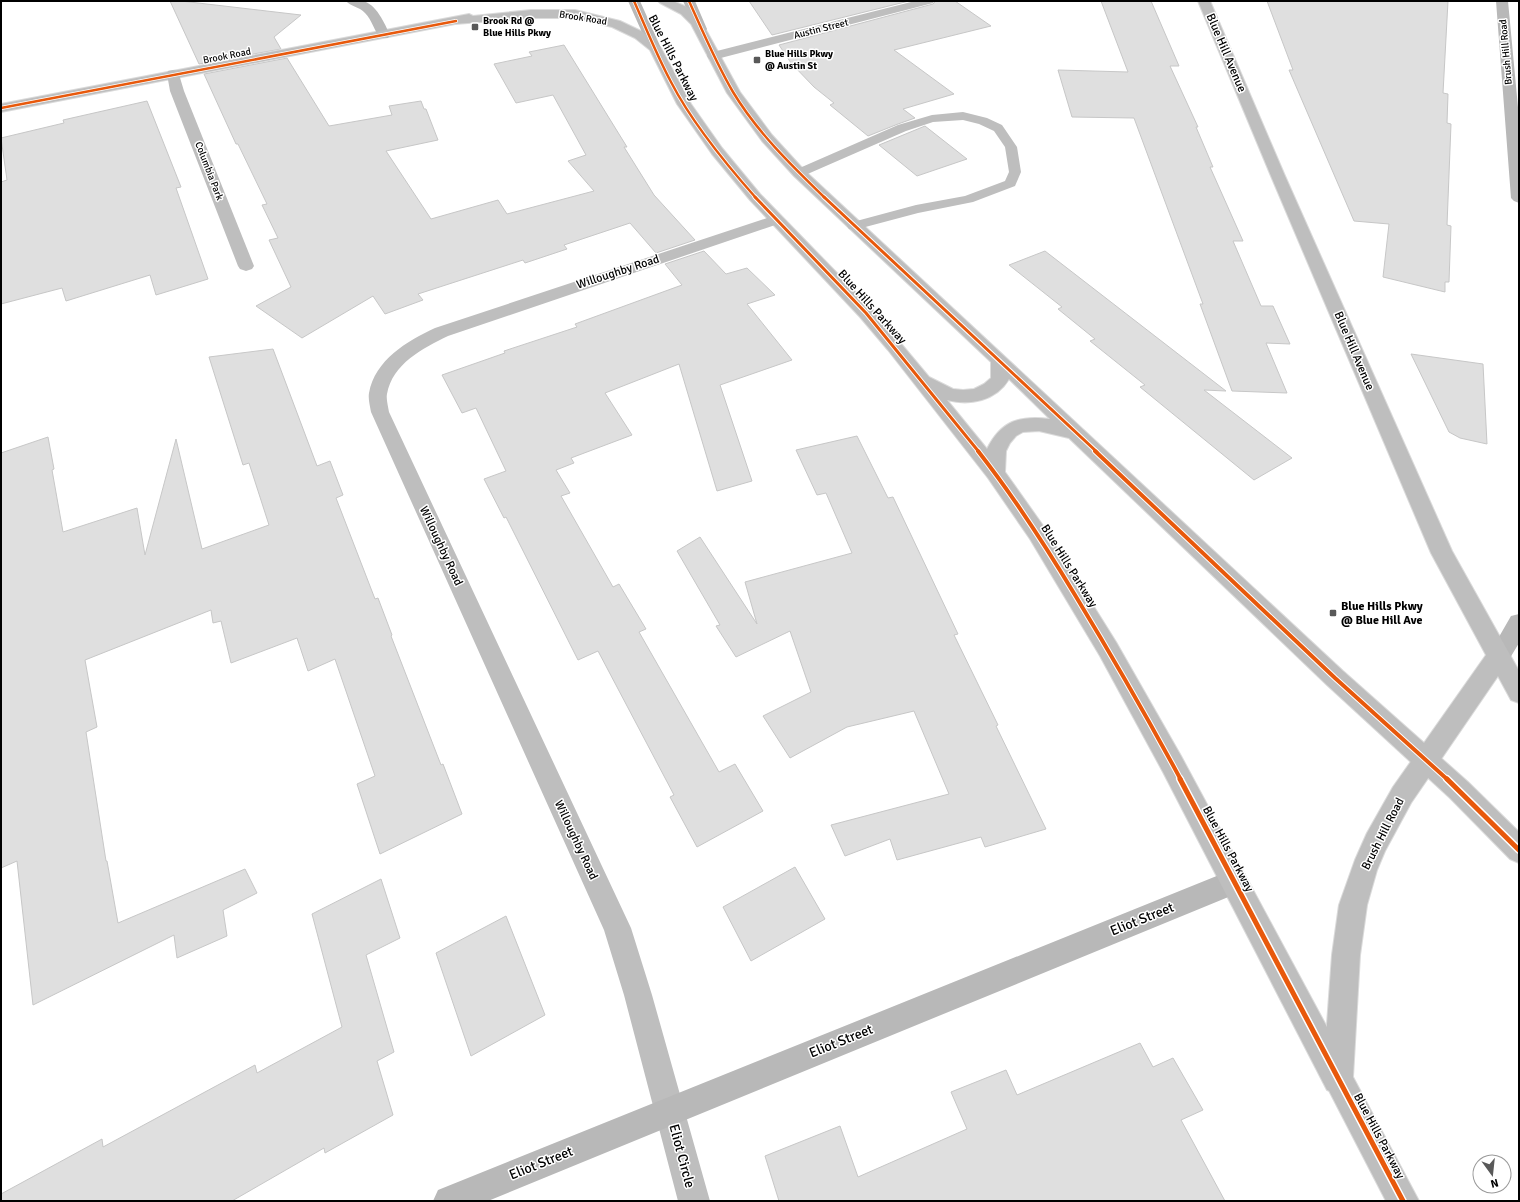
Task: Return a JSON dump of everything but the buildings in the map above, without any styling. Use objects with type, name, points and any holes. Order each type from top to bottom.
[{"type":"main road","points":[[352,1],[359,2],[369,9],[384,35]]},
{"type":"main road","name":"Blue Hills Parkway","points":[[634,1],[671,82],[699,126],[736,176],[776,220],[866,313],[995,472],[1037,533],[1108,649],[1172,764],[1403,1201]]},
{"type":"main road","points":[[664,1],[685,11],[701,28]]},
{"type":"main road","points":[[689,1],[713,56],[734,93],[767,138],[798,173],[1076,432],[1335,678],[1493,822],[1519,850]]},
{"type":"main road","name":"Austin Street","points":[[713,56],[929,1]]},
{"type":"main road","name":"Blue Hill Avenue","points":[[1204,1],[1278,176],[1442,553],[1519,693]]},
{"type":"main road","name":"Brush Hill Road","points":[[1502,1],[1519,198]]},
{"type":"main road","name":"Brook Road","points":[[1,108],[554,2]]},
{"type":"main road","name":"Brook Road","points":[[456,21],[532,14],[575,14],[622,26],[639,35],[655,48]]},
{"type":"main road","name":"Columbia Park","points":[[173,74],[177,91],[246,266]]},
{"type":"main road","name":"Willoughby Road","points":[[669,1110],[638,995],[617,928],[380,412],[378,395],[383,378],[395,362],[409,349],[428,338],[453,327],[776,220]]},
{"type":"main road","points":[[921,379],[938,390],[950,395],[964,397],[975,396],[994,387],[1001,375],[999,360]]},
{"type":"main road","points":[[995,472],[995,452],[1003,436],[1015,428],[1030,424],[1051,425],[1076,432]]},
{"type":"main road","name":"Brush Hill Road","points":[[1338,1079],[1346,955],[1355,898],[1364,869],[1376,842],[1402,795],[1499,656],[1519,623]]},
{"type":"main road","name":"Eliot Street","points":[[449,1201],[669,1110],[1234,882]]},
{"type":"main road","name":"Eliot Circle","points":[[669,1110],[694,1201]]},
{"type":"lane","points":[[798,173],[902,128],[932,119],[963,116],[982,121],[998,128],[1011,148],[1015,172],[1010,183],[968,199],[916,209],[854,226]]},
{"type":"cycle path","points":[[634,1],[671,82],[684,104],[717,151],[755,197],[866,313],[894,346],[995,473],[1037,533],[1108,649],[1172,764],[1403,1201]]},
{"type":"cycle path","points":[[689,1],[713,56],[734,93],[767,138],[788,162],[844,217],[999,360],[1335,678],[1459,790],[1519,850]]},
{"type":"cycle path","points":[[1,108],[456,21]]},
{"type":"place","name":"Brook Rd @ Blue Hills Pkwy","points":[[475,27]]},
{"type":"place","name":"Blue Hills Pkwy @ Austin St","points":[[757,60]]},
{"type":"place","name":"Blue Hills Pkwy @ Blue Hill Ave","points":[[1333,613]]}]
